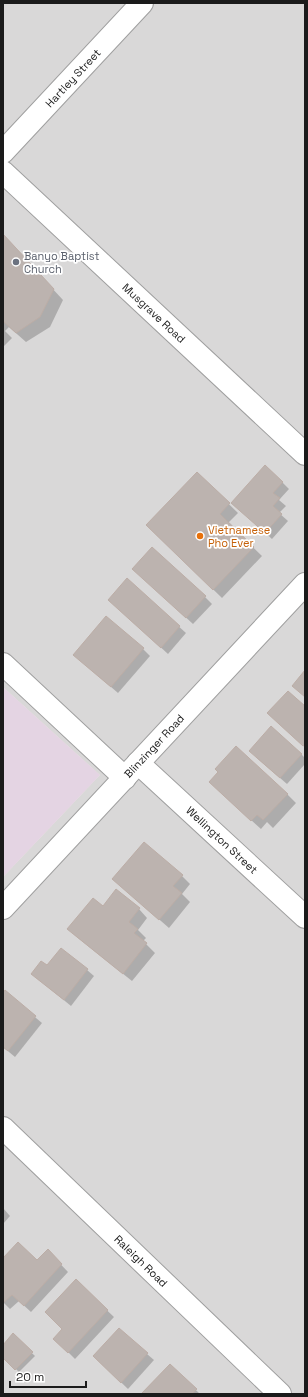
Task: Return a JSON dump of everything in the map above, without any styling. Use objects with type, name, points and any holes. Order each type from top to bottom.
[{"type":"street","name":"Hartley Street","points":[[3,152],[142,3]]},
{"type":"street","name":"Musgrave Road","points":[[3,172],[305,454]]},
{"type":"street","name":"Blinzinger Road","points":[[3,908],[305,584]]},
{"type":"street","name":"Wellington Street","points":[[3,664],[132,770],[305,917]]},
{"type":"street","name":"Raleigh Road","points":[[3,1128],[280,1394]]},
{"type":"shaded area","points":[[3,3],[305,3],[305,1394],[3,1394],[3,877],[100,775],[3,687]]},
{"type":"shaded area","points":[[3,687],[100,775],[3,877]]},
{"type":"building","name":"Banyo Baptist Church","points":[[3,234],[54,289],[40,317],[16,333],[3,321]]},
{"type":"building","points":[[265,465],[283,482],[273,493],[280,498],[273,506],[282,514],[265,533],[231,503]]},
{"type":"building","name":"Vietnamese Pho Ever","points":[[197,472],[230,503],[220,514],[254,547],[213,590],[146,525]]},
{"type":"building","points":[[152,547],[206,596],[186,618],[132,569]]},
{"type":"building","points":[[127,578],[180,626],[161,648],[108,600]]},
{"type":"building","points":[[106,616],[144,648],[111,687],[73,655]]},
{"type":"building","points":[[305,670],[305,697],[292,686]]},
{"type":"building","points":[[288,691],[305,706],[305,745],[303,746],[267,713]]},
{"type":"building","points":[[271,726],[302,754],[280,778],[249,751]]},
{"type":"building","points":[[236,746],[288,794],[263,820],[257,815],[251,821],[209,782],[218,772],[215,769]]},
{"type":"building","points":[[144,842],[183,875],[173,886],[182,893],[159,920],[112,879]]},
{"type":"building","points":[[116,889],[140,908],[129,922],[138,929],[134,933],[147,943],[123,974],[67,929],[93,898],[103,906]]},
{"type":"building","points":[[61,948],[88,969],[64,1000],[31,974],[41,961],[47,965]]},
{"type":"building","points":[[5,990],[36,1016],[8,1051],[3,1047],[3,993]]},
{"type":"building","points":[[18,1242],[37,1260],[48,1249],[62,1264],[24,1306],[12,1295],[3,1303],[3,1258]]},
{"type":"building","points":[[76,1279],[108,1310],[68,1353],[53,1339],[62,1329],[45,1312]]},
{"type":"building","points":[[119,1328],[148,1353],[121,1383],[93,1356]]},
{"type":"building","points":[[13,1333],[33,1352],[15,1370],[3,1358],[3,1345]]},
{"type":"building","points":[[170,1364],[197,1389],[192,1394],[141,1394]]},
{"type":"place","name":"Banyo Baptist Church","points":[[16,262]]},
{"type":"place","name":"Vietnamese Pho Ever","points":[[200,536]]}]
